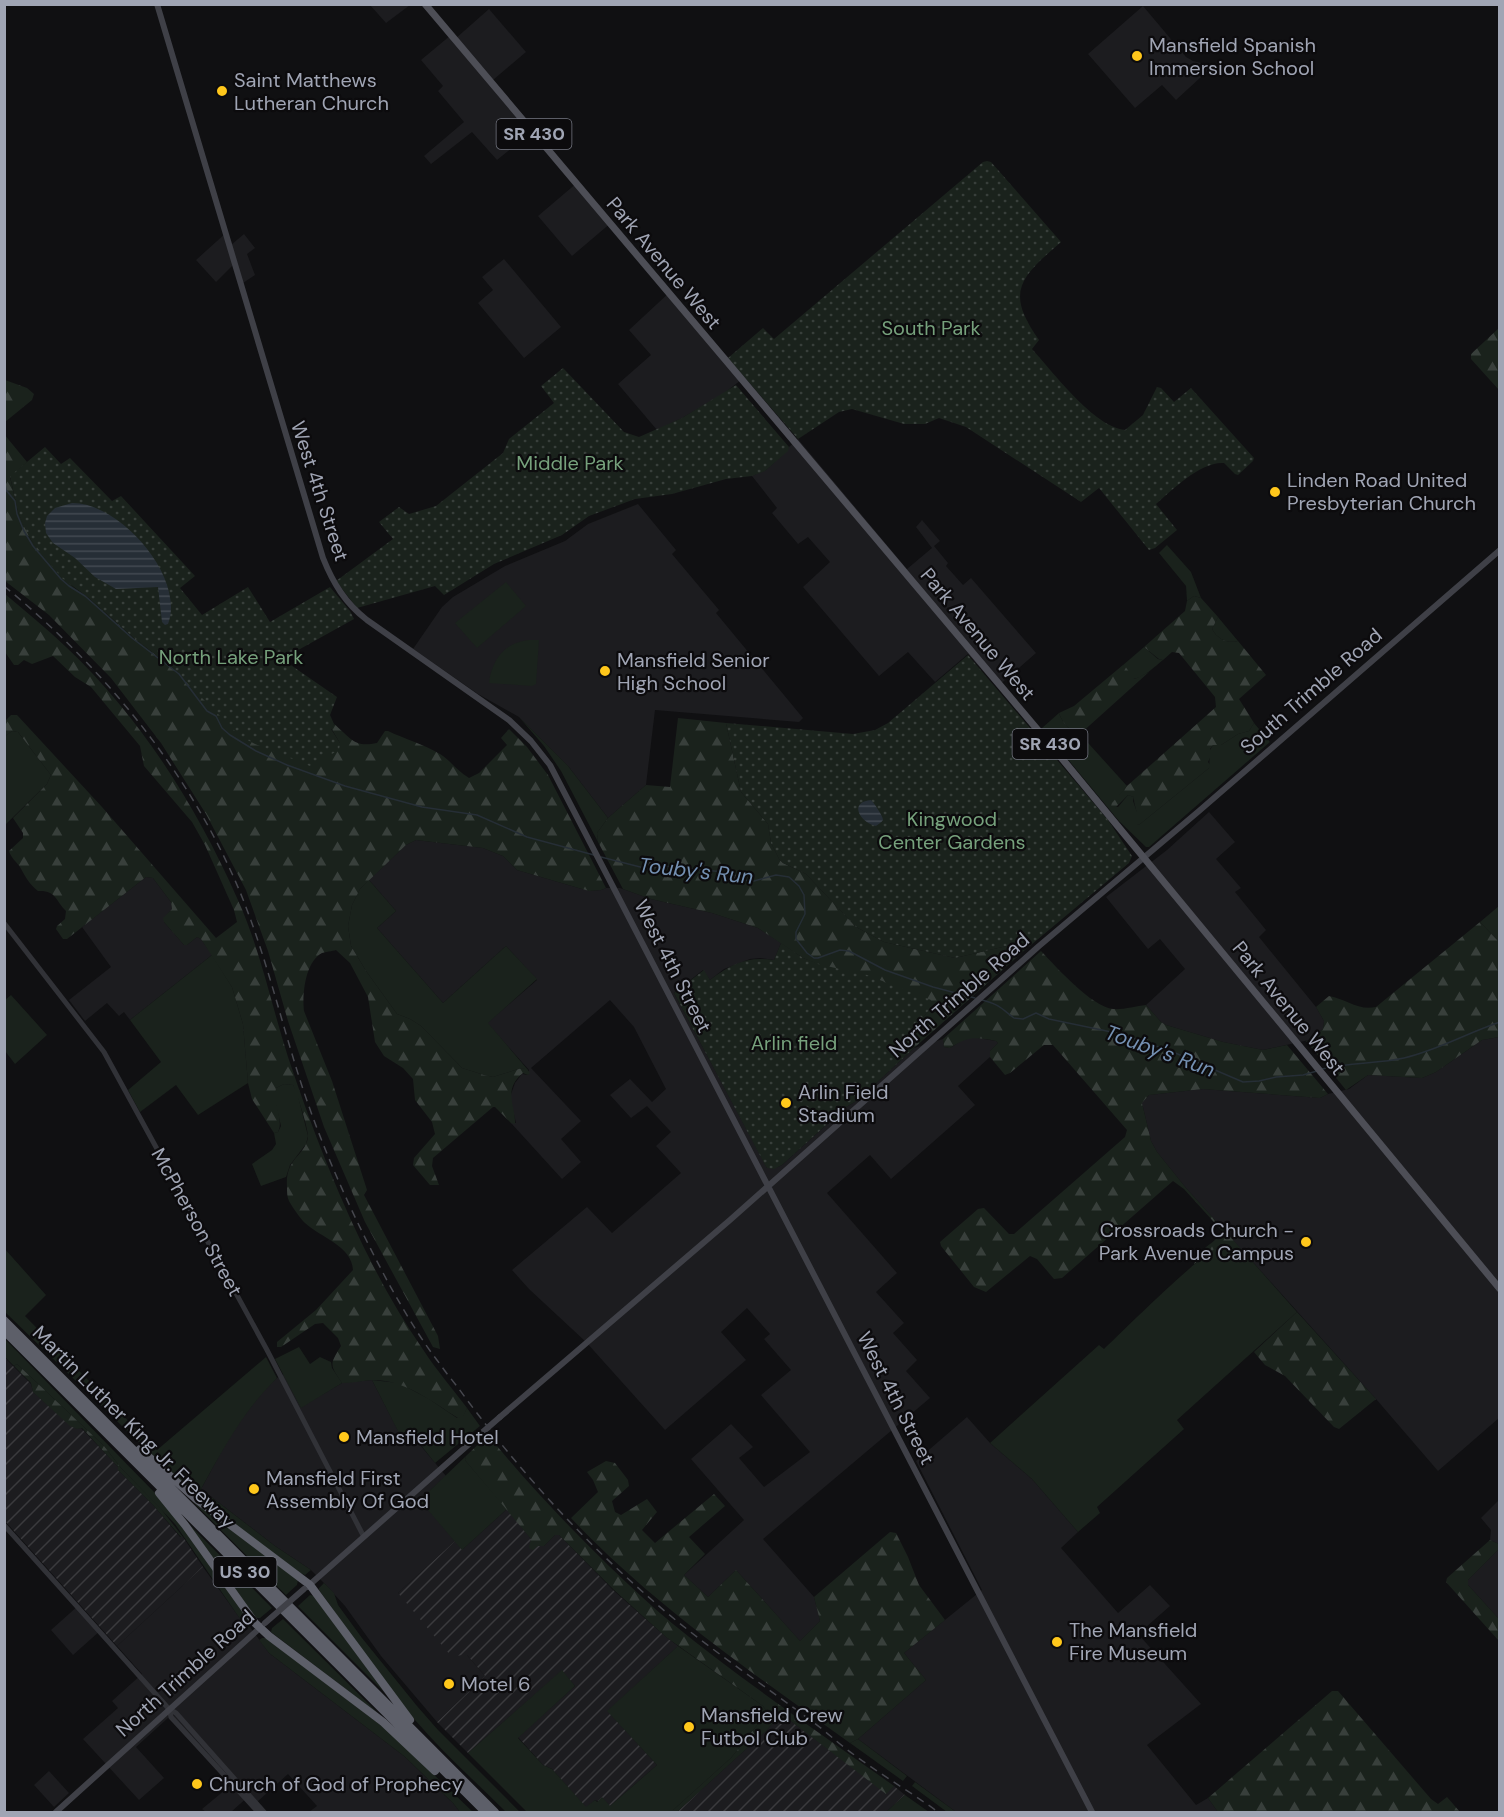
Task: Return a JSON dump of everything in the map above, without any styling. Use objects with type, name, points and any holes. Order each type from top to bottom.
[{"type":"highway","name":"Martin Luther King Jr. Freeway","points":[[4,1320],[495,1812]]},
{"type":"highway","name":"Martin Luther King Jr. Freeway","points":[[4,1331],[485,1812]]},
{"type":"highway","points":[[44,1360],[80,1390],[186,1491],[307,1587],[394,1700],[455,1772]]},
{"type":"highway","points":[[61,1388],[70,1401],[167,1502],[262,1625],[383,1722],[479,1812]]},
{"type":"main road","name":"West 4th Street","points":[[157,4],[323,558],[337,588],[354,610],[367,620],[502,714],[524,733],[549,765],[1092,1812]]},
{"type":"main road","name":"Park Avenue West","points":[[425,4],[1144,858],[1500,1290]]},
{"type":"main road","name":"South Trimble Road","points":[[1144,858],[1500,550]]},
{"type":"main road","name":"North Trimble Road","points":[[56,1812],[262,1625],[768,1186],[1005,976],[1144,858]]},
{"type":"street","name":"McPherson Street","points":[[4,923],[104,1052],[267,1350],[364,1537]]},
{"type":"street","points":[[4,1525],[264,1812]]},
{"type":"street","points":[[169,1709],[171,1717],[258,1812]]},
{"type":"shaded area","points":[[370,5],[410,5],[386,23]]},
{"type":"shaded area","name":"Mansfield Spanish Immersion School","points":[[1143,6],[1186,57],[1213,66],[1176,100],[1162,85],[1135,108],[1088,54]]},
{"type":"shaded area","points":[[489,9],[526,52],[493,80],[535,129],[497,160],[472,132],[431,164],[424,156],[464,122],[438,91],[443,86],[421,60],[451,35],[455,39]]},
{"type":"shaded area","points":[[578,182],[612,222],[572,256],[538,216]]},
{"type":"shaded area","points":[[227,232],[231,245],[244,234],[255,248],[247,254],[255,275],[240,285],[233,265],[216,282],[196,260]]},
{"type":"shaded area","points":[[504,259],[561,327],[524,358],[478,303],[493,290],[482,277]]},
{"type":"shaded area","points":[[671,291],[745,377],[723,394],[657,430],[618,384],[651,355],[629,330]]},
{"type":"shaded area","points":[[798,439],[907,569],[932,548],[916,527],[922,520],[940,541],[934,546],[948,563],[946,566],[963,585],[971,578],[1036,653],[997,687],[968,654],[935,682],[908,652],[879,676],[803,587],[830,562],[808,537],[798,544],[772,513],[777,508],[752,476],[766,470]]},
{"type":"shaded area","points":[[72,503],[90,506],[109,515],[128,528],[144,546],[158,565],[167,585],[171,605],[168,624],[165,625],[162,622],[158,587],[116,589],[95,577],[75,558],[53,543],[46,533],[47,516],[55,508]]},
{"type":"shaded area","name":"Mansfield Senior High School","points":[[638,504],[676,550],[672,554],[719,610],[716,613],[803,718],[799,722],[655,710],[646,785],[608,818],[568,766],[519,717],[478,694],[413,649],[442,607],[453,597],[505,566],[565,541],[588,524]]},
{"type":"shaded area","points":[[871,800],[883,820],[876,826],[861,817],[858,808],[860,804]]},
{"type":"shaded area","points":[[1209,812],[1235,842],[1216,859],[1241,888],[1235,892],[1266,930],[1259,937],[1316,1007],[1324,1021],[1323,1029],[1309,1040],[1263,1050],[1223,1042],[1166,1025],[1146,1005],[1185,969],[1160,939],[1148,949],[1106,897],[1167,850]]},
{"type":"shaded area","points":[[416,840],[483,848],[503,856],[517,870],[589,891],[620,888],[651,899],[712,913],[758,928],[781,943],[774,960],[750,959],[724,969],[710,980],[703,970],[674,993],[767,1168],[782,1165],[914,1048],[943,1039],[944,1047],[950,1048],[972,1037],[998,1043],[990,1051],[990,1057],[958,1086],[975,1105],[891,1179],[870,1155],[827,1193],[897,1273],[876,1292],[904,1323],[893,1333],[917,1360],[906,1371],[930,1398],[763,1539],[814,1597],[820,1621],[800,1641],[736,1570],[708,1597],[684,1575],[744,1520],[691,1459],[731,1424],[753,1447],[739,1458],[764,1487],[810,1452],[761,1395],[791,1370],[764,1339],[770,1334],[747,1308],[721,1332],[746,1360],[665,1430],[586,1342],[512,1270],[587,1207],[612,1233],[681,1173],[656,1146],[671,1132],[647,1106],[631,1118],[610,1095],[630,1079],[652,1102],[666,1089],[634,1027],[610,1000],[531,1068],[581,1121],[561,1139],[581,1162],[562,1179],[511,1123],[516,1123],[510,1097],[515,1083],[522,1074],[528,1075],[529,1070],[487,1023],[537,980],[506,946],[443,1003],[377,928],[396,911],[369,880],[406,845]]},
{"type":"shaded area","points":[[146,877],[153,878],[171,902],[172,909],[164,918],[164,922],[184,945],[197,937],[212,955],[130,1020],[124,1012],[119,1016],[107,1003],[85,1021],[69,1000],[111,967],[82,927]]},
{"type":"shaded area","points":[[1499,1037],[1499,1418],[1438,1471],[1186,1188],[1157,1152],[1151,1141],[1142,1103],[1149,1095],[1203,1089],[1320,1098],[1349,1089],[1368,1075],[1422,1078],[1436,1072],[1482,1040]]},
{"type":"shaded area","points":[[4,1357],[31,1384],[33,1392],[70,1425],[77,1429],[81,1428],[105,1453],[180,1537],[183,1537],[203,1567],[117,1646],[5,1521]]},
{"type":"shaded area","points":[[284,1374],[301,1407],[342,1383],[372,1380],[402,1438],[411,1434],[446,1476],[421,1499],[455,1541],[398,1593],[467,1655],[485,1676],[437,1722],[381,1656],[345,1606],[311,1570],[275,1546],[201,1489],[233,1430],[264,1390]]},
{"type":"shaded area","points":[[967,1417],[990,1443],[1032,1479],[1078,1532],[1061,1548],[1118,1613],[1150,1585],[1170,1606],[1138,1634],[1201,1704],[1147,1745],[1196,1805],[1208,1798],[1218,1812],[956,1812],[858,1739],[926,1680],[904,1653],[982,1590],[916,1461]]},
{"type":"shaded area","points":[[1499,1500],[1499,1544],[1490,1540],[1491,1530],[1481,1518]]},
{"type":"shaded area","points":[[507,1509],[532,1542],[538,1546],[544,1546],[555,1535],[559,1535],[614,1591],[678,1646],[608,1711],[657,1765],[610,1806],[595,1800],[586,1808],[552,1769],[543,1765],[518,1737],[575,1686],[562,1671],[468,1753],[437,1722],[485,1676],[467,1655],[451,1656],[398,1593],[455,1541],[463,1549]]},
{"type":"shaded area","points":[[1499,1549],[1499,1619],[1468,1585],[1468,1580]]},
{"type":"shaded area","points":[[203,1567],[247,1628],[250,1627],[269,1653],[404,1756],[460,1812],[309,1812],[317,1806],[288,1774],[257,1802],[250,1795],[231,1812],[206,1812],[202,1809],[231,1785],[168,1718],[136,1747],[164,1778],[139,1800],[83,1739],[118,1708],[112,1701],[142,1674],[117,1646]]},
{"type":"shaded area","points":[[79,1605],[101,1630],[73,1655],[51,1630]]},
{"type":"shaded area","points":[[783,1715],[886,1793],[894,1786],[905,1795],[886,1812],[677,1812],[766,1731],[779,1716]]},
{"type":"shaded area","points":[[49,1771],[69,1793],[54,1807],[34,1785]]},
{"type":"green space","name":"South Park","points":[[987,161],[991,162],[1061,242],[1027,275],[1020,297],[1028,323],[1039,340],[1032,349],[1062,384],[1100,419],[1113,427],[1125,430],[1143,415],[1157,387],[1161,388],[1174,402],[1191,388],[1254,458],[1238,475],[1224,463],[1197,471],[1156,504],[1177,530],[1155,548],[1149,550],[1099,488],[1081,502],[966,427],[939,418],[925,424],[904,424],[852,409],[839,412],[798,439],[728,358],[763,328],[774,339]]},
{"type":"green space","points":[[1499,328],[1499,390],[1471,359],[1471,354]]},
{"type":"green space","name":"Middle Park","points":[[563,368],[624,432],[639,437],[682,418],[736,385],[789,447],[788,451],[765,471],[752,476],[726,479],[672,494],[635,499],[589,516],[562,535],[494,564],[444,595],[435,586],[357,608],[336,581],[393,539],[379,522],[399,507],[409,514],[436,506],[503,453],[509,439],[554,403],[541,386]]},
{"type":"green space","points":[[5,380],[27,388],[34,394],[32,400],[5,422]]},
{"type":"green space","points":[[4,434],[27,462],[10,477],[18,512],[31,540],[73,587],[171,667],[340,743],[331,728],[334,724],[353,741],[363,744],[377,743],[385,731],[388,731],[440,754],[469,778],[479,773],[507,745],[501,738],[509,729],[527,747],[548,775],[606,888],[589,891],[517,870],[503,856],[483,848],[416,840],[406,845],[360,889],[352,905],[348,926],[351,946],[397,1014],[421,1026],[462,1068],[493,1077],[522,1068],[527,1069],[530,1073],[528,1075],[523,1073],[513,1086],[515,1124],[493,1107],[433,1158],[432,1166],[439,1185],[430,1185],[413,1165],[414,1158],[435,1134],[432,1122],[415,1100],[413,1079],[403,1068],[384,1056],[375,1042],[368,997],[350,963],[336,950],[316,957],[308,971],[304,988],[304,1011],[332,1081],[367,1190],[364,1195],[438,1336],[440,1349],[433,1347],[365,1222],[324,1127],[288,1021],[268,951],[246,890],[206,814],[161,743],[111,678],[49,615],[5,581]]},
{"type":"green space","name":"North Lake Park","points":[[45,447],[61,464],[70,458],[112,501],[121,496],[195,576],[180,588],[202,615],[248,587],[270,622],[330,587],[354,619],[282,659],[337,697],[330,715],[334,724],[331,729],[340,743],[339,750],[310,766],[240,736],[171,667],[62,578],[31,540],[18,512],[10,476]]},
{"type":"green space","points":[[1167,545],[1191,572],[1201,598],[1194,596],[1187,601],[1186,586],[1159,553]]},
{"type":"green space","points":[[506,582],[526,606],[477,648],[455,623]]},
{"type":"green space","points":[[5,594],[66,647],[118,703],[164,764],[203,829],[245,917],[301,1095],[346,1209],[363,1246],[402,1317],[429,1358],[467,1408],[463,1417],[458,1418],[417,1392],[395,1383],[371,1380],[342,1383],[332,1365],[341,1346],[338,1338],[323,1323],[315,1324],[281,1347],[277,1347],[277,1342],[316,1310],[353,1270],[347,1254],[305,1223],[288,1199],[289,1170],[303,1150],[308,1138],[305,1120],[293,1085],[284,1084],[276,1088],[280,1127],[278,1132],[274,1133],[252,1099],[248,1083],[243,1024],[232,987],[201,939],[197,937],[184,945],[164,922],[163,918],[172,909],[171,902],[153,878],[146,877],[67,939],[63,939],[56,929],[65,919],[66,911],[52,894],[38,891],[32,886],[9,851],[23,838],[23,833],[13,818],[47,784],[51,775],[18,732],[12,731],[5,736],[5,721],[11,715],[17,715],[102,807],[216,938],[237,922],[234,910],[205,845],[192,822],[144,766],[140,746],[91,687],[75,677],[53,656],[32,664],[24,660],[14,665],[5,652]]},
{"type":"green space","points":[[1194,596],[1201,598],[1218,617],[1212,629],[1217,636],[1227,641],[1238,641],[1266,675],[1239,699],[1254,723],[1249,731],[1238,734],[1221,745],[1213,745],[1210,749],[1212,753],[1208,762],[1209,768],[1137,825],[1134,797],[1128,795],[1114,809],[1111,806],[1112,803],[1127,786],[1216,707],[1215,697],[1179,653],[1172,652],[1163,660],[1144,647],[1185,611],[1187,601]]},
{"type":"green space","points":[[1218,617],[1238,641],[1227,641],[1214,633],[1212,629]]},
{"type":"green space","points":[[539,640],[536,684],[532,686],[489,683],[493,666],[502,652],[516,643]]},
{"type":"green space","points":[[1144,647],[1158,659],[1163,660],[1145,674],[1133,679],[1123,665]]},
{"type":"green space","name":"Kingwood Center Gardens","points":[[968,655],[1108,820],[1132,856],[1129,863],[1025,950],[1011,945],[955,958],[884,942],[856,927],[806,874],[779,859],[771,843],[768,824],[741,792],[726,723],[853,734],[875,730],[888,723]]},
{"type":"green space","points":[[1123,665],[1134,679],[1149,672],[1080,734],[1067,726],[1059,713],[1074,706]]},
{"type":"green space","points":[[1059,713],[1067,726],[1080,734],[1127,786],[1111,806],[1118,807],[1128,795],[1134,797],[1137,825],[1209,768],[1210,750],[1213,745],[1221,745],[1238,734],[1249,731],[1254,723],[1270,742],[1149,847],[1146,847],[1119,821],[1042,728]]},
{"type":"green space","points":[[519,717],[568,766],[608,818],[597,833],[598,842],[561,771],[544,746]]},
{"type":"green space","points":[[678,718],[726,723],[741,792],[768,824],[771,843],[779,859],[806,874],[856,927],[884,942],[955,958],[1011,945],[1025,950],[914,1048],[910,1043],[909,1034],[929,1010],[803,958],[758,928],[712,913],[651,899],[623,889],[598,842],[597,833],[608,818],[646,785],[670,787]]},
{"type":"green space","points":[[12,731],[18,732],[51,775],[47,784],[5,825],[5,736]]},
{"type":"green space","points":[[369,880],[396,911],[377,928],[443,1003],[506,946],[537,979],[488,1023],[528,1070],[522,1068],[493,1077],[462,1068],[421,1026],[397,1014],[351,946],[348,926],[352,905],[360,889]]},
{"type":"green space","points":[[1499,906],[1499,941],[1498,941],[1480,922]]},
{"type":"green space","points":[[1480,922],[1499,941],[1499,1037],[1482,1040],[1436,1072],[1422,1078],[1368,1075],[1346,1090],[1306,1041],[1323,1029],[1324,1021],[1316,1007],[1329,996],[1358,1006],[1376,1007]]},
{"type":"green space","name":"Arlin field","points":[[781,943],[803,958],[822,965],[867,975],[931,1000],[929,1010],[909,1034],[910,1043],[914,1048],[858,1100],[846,1107],[782,1165],[774,1169],[767,1168],[765,1165],[674,993],[704,970],[710,980],[747,960],[774,960]]},
{"type":"green space","points":[[1041,951],[1085,994],[1104,1007],[1117,1009],[1146,1005],[1166,1025],[1223,1042],[1263,1050],[1287,1045],[1328,1094],[1320,1098],[1203,1089],[1149,1095],[1142,1103],[1151,1141],[1157,1152],[1243,1251],[1240,1256],[1237,1257],[1224,1244],[1221,1244],[1194,1264],[1202,1250],[1222,1231],[1184,1189],[1173,1181],[1062,1278],[1054,1279],[1037,1259],[1030,1256],[986,1292],[974,1287],[941,1246],[940,1242],[978,1209],[984,1208],[1009,1234],[1014,1234],[1125,1137],[1127,1130],[1053,1045],[1044,1045],[1005,1075],[990,1057],[990,1051],[998,1043],[996,1041],[972,1038],[950,1048],[944,1047],[943,1039]]},
{"type":"green space","points":[[212,955],[232,987],[243,1024],[248,1083],[198,1115],[176,1085],[140,1112],[128,1090],[161,1062],[130,1020]]},
{"type":"green space","points":[[11,995],[47,1035],[15,1064],[5,1051],[5,1000]]},
{"type":"green space","points":[[284,1084],[293,1085],[297,1092],[308,1136],[306,1144],[290,1165],[286,1177],[261,1186],[252,1164],[272,1150],[276,1144],[274,1133],[278,1132],[281,1126],[274,1097],[276,1088]]},
{"type":"green space","points":[[1224,1244],[1240,1256],[1243,1251],[1297,1312],[1177,1420],[1184,1429],[1097,1507],[1100,1513],[1078,1532],[1032,1479],[990,1443],[1099,1345],[1104,1349],[1201,1259]]},
{"type":"green space","points":[[4,1248],[46,1295],[25,1316],[157,1450],[266,1357],[277,1378],[244,1417],[201,1489],[275,1546],[311,1570],[305,1575],[300,1573],[216,1511],[162,1465],[5,1312]]},
{"type":"green space","points":[[1297,1312],[1376,1399],[1339,1429],[1334,1427],[1285,1376],[1265,1365],[1254,1352]]},
{"type":"green space","points":[[4,1338],[155,1493],[249,1619],[250,1627],[247,1629],[175,1524],[121,1468],[104,1446],[17,1364],[14,1366],[5,1357]]},
{"type":"green space","points":[[299,1347],[310,1364],[320,1357],[331,1362],[332,1368],[342,1383],[301,1408],[275,1359]]},
{"type":"green space","points":[[17,1364],[104,1446],[183,1537],[118,1470],[118,1467],[82,1428],[77,1429],[70,1426],[33,1392],[31,1383],[14,1366]]},
{"type":"green space","points":[[372,1380],[399,1383],[429,1399],[457,1418],[463,1416],[467,1408],[480,1426],[435,1463],[412,1434],[402,1439]]},
{"type":"green space","points":[[488,1435],[562,1518],[657,1610],[755,1687],[894,1786],[886,1794],[783,1715],[779,1716],[766,1731],[677,1812],[671,1812],[731,1758],[766,1714],[766,1710],[666,1637],[614,1590],[559,1535],[555,1535],[544,1546],[530,1549],[531,1539],[465,1460],[466,1456]]},
{"type":"green space","points":[[466,1456],[465,1460],[507,1509],[462,1550],[421,1499]]},
{"type":"green space","points":[[606,1461],[615,1463],[628,1480],[629,1486],[612,1501],[615,1512],[621,1515],[647,1499],[657,1512],[642,1530],[655,1543],[714,1494],[725,1506],[689,1537],[705,1554],[684,1575],[708,1597],[736,1570],[800,1641],[820,1621],[814,1597],[890,1532],[896,1533],[919,1585],[945,1620],[904,1653],[926,1680],[858,1739],[850,1743],[670,1609],[603,1550],[571,1518],[598,1492],[587,1472]]},
{"type":"green space","points":[[193,1500],[298,1580],[297,1585],[286,1595]]},
{"type":"green space","points":[[185,1520],[272,1608],[260,1618],[255,1618]]},
{"type":"green space","points":[[1490,1540],[1499,1544],[1499,1549],[1468,1580],[1468,1585],[1499,1619],[1499,1641],[1446,1582],[1447,1578]]},
{"type":"green space","points":[[324,1583],[334,1593],[338,1605],[362,1638],[417,1706],[520,1812],[506,1812],[448,1756],[402,1705],[319,1590]]},
{"type":"green space","points":[[310,1595],[314,1596],[385,1693],[298,1606]]},
{"type":"green space","points":[[283,1619],[381,1716],[271,1632],[272,1628]]},
{"type":"green space","points":[[267,1638],[387,1730],[473,1812],[460,1812],[404,1756],[269,1653],[259,1640]]},
{"type":"green space","name":"Mansfield Crew Futbol Club","points":[[678,1646],[763,1706],[766,1714],[731,1758],[671,1812],[527,1812],[468,1753],[562,1670],[575,1686],[518,1738],[543,1765],[552,1769],[586,1807],[602,1797],[610,1806],[657,1765],[607,1711]]},
{"type":"green space","points":[[1332,1691],[1338,1691],[1431,1799],[1438,1804],[1447,1797],[1460,1812],[1218,1812],[1208,1798]]},
{"type":"green space","points":[[858,1739],[907,1776],[903,1781],[850,1743]]},
{"type":"green space","points":[[915,1782],[956,1812],[947,1812],[912,1786]]},
{"type":"green space","points":[[905,1795],[929,1812],[886,1812]]},
{"type":"waterway","name":"Touby's Run","points":[[4,477],[6,490],[15,501],[17,514],[24,531],[33,546],[61,579],[85,596],[132,638],[179,674],[207,711],[216,716],[222,728],[230,735],[256,751],[287,765],[345,786],[422,807],[477,815],[527,837],[594,855]]},
{"type":"waterway","name":"Touby's Run","points":[[601,857],[648,869],[663,866],[724,872],[742,880],[754,881],[776,875],[789,877],[799,886],[804,895],[805,914],[796,932],[796,939],[814,958],[840,950],[849,951],[885,970],[933,987],[975,998]]},
{"type":"waterway","name":"Touby's Run","points":[[982,1000],[996,1005],[1014,1018],[1023,1019],[1036,1013],[1049,1019],[1121,1034],[1173,1052],[1243,1082],[1303,1075],[1317,1071]]},
{"type":"waterway","name":"Touby's Run","points":[[1322,1069],[1404,1058],[1429,1051],[1500,1022]]},
{"type":"railway","points":[[4,586],[76,652],[141,725],[170,764],[220,848],[249,915],[309,1106],[329,1159],[389,1284],[433,1355],[526,1473],[574,1526],[625,1576],[707,1645],[849,1751],[938,1812]]},
{"type":"place","name":"Mansfield Spanish Immersion School","points":[[1137,56]]},
{"type":"place","name":"Saint Matthews Lutheran Church","points":[[222,91]]},
{"type":"place","name":"Linden Road United Presbyterian Church","points":[[1275,492]]},
{"type":"place","name":"Mansfield Senior High School","points":[[605,671]]},
{"type":"place","name":"Arlin Field Stadium","points":[[786,1103]]},
{"type":"place","name":"Crossroads Church - Park Avenue Campus","points":[[1306,1242]]},
{"type":"place","name":"Mansfield Hotel","points":[[344,1437]]},
{"type":"place","name":"Mansfield First Assembly Of God","points":[[254,1489]]},
{"type":"place","name":"The Mansfield Fire Museum","points":[[1057,1642]]},
{"type":"place","name":"Motel 6","points":[[449,1684]]},
{"type":"place","name":"Mansfield Crew Futbol Club","points":[[689,1727]]},
{"type":"place","name":"Church of God of Prophecy","points":[[197,1784]]}]
